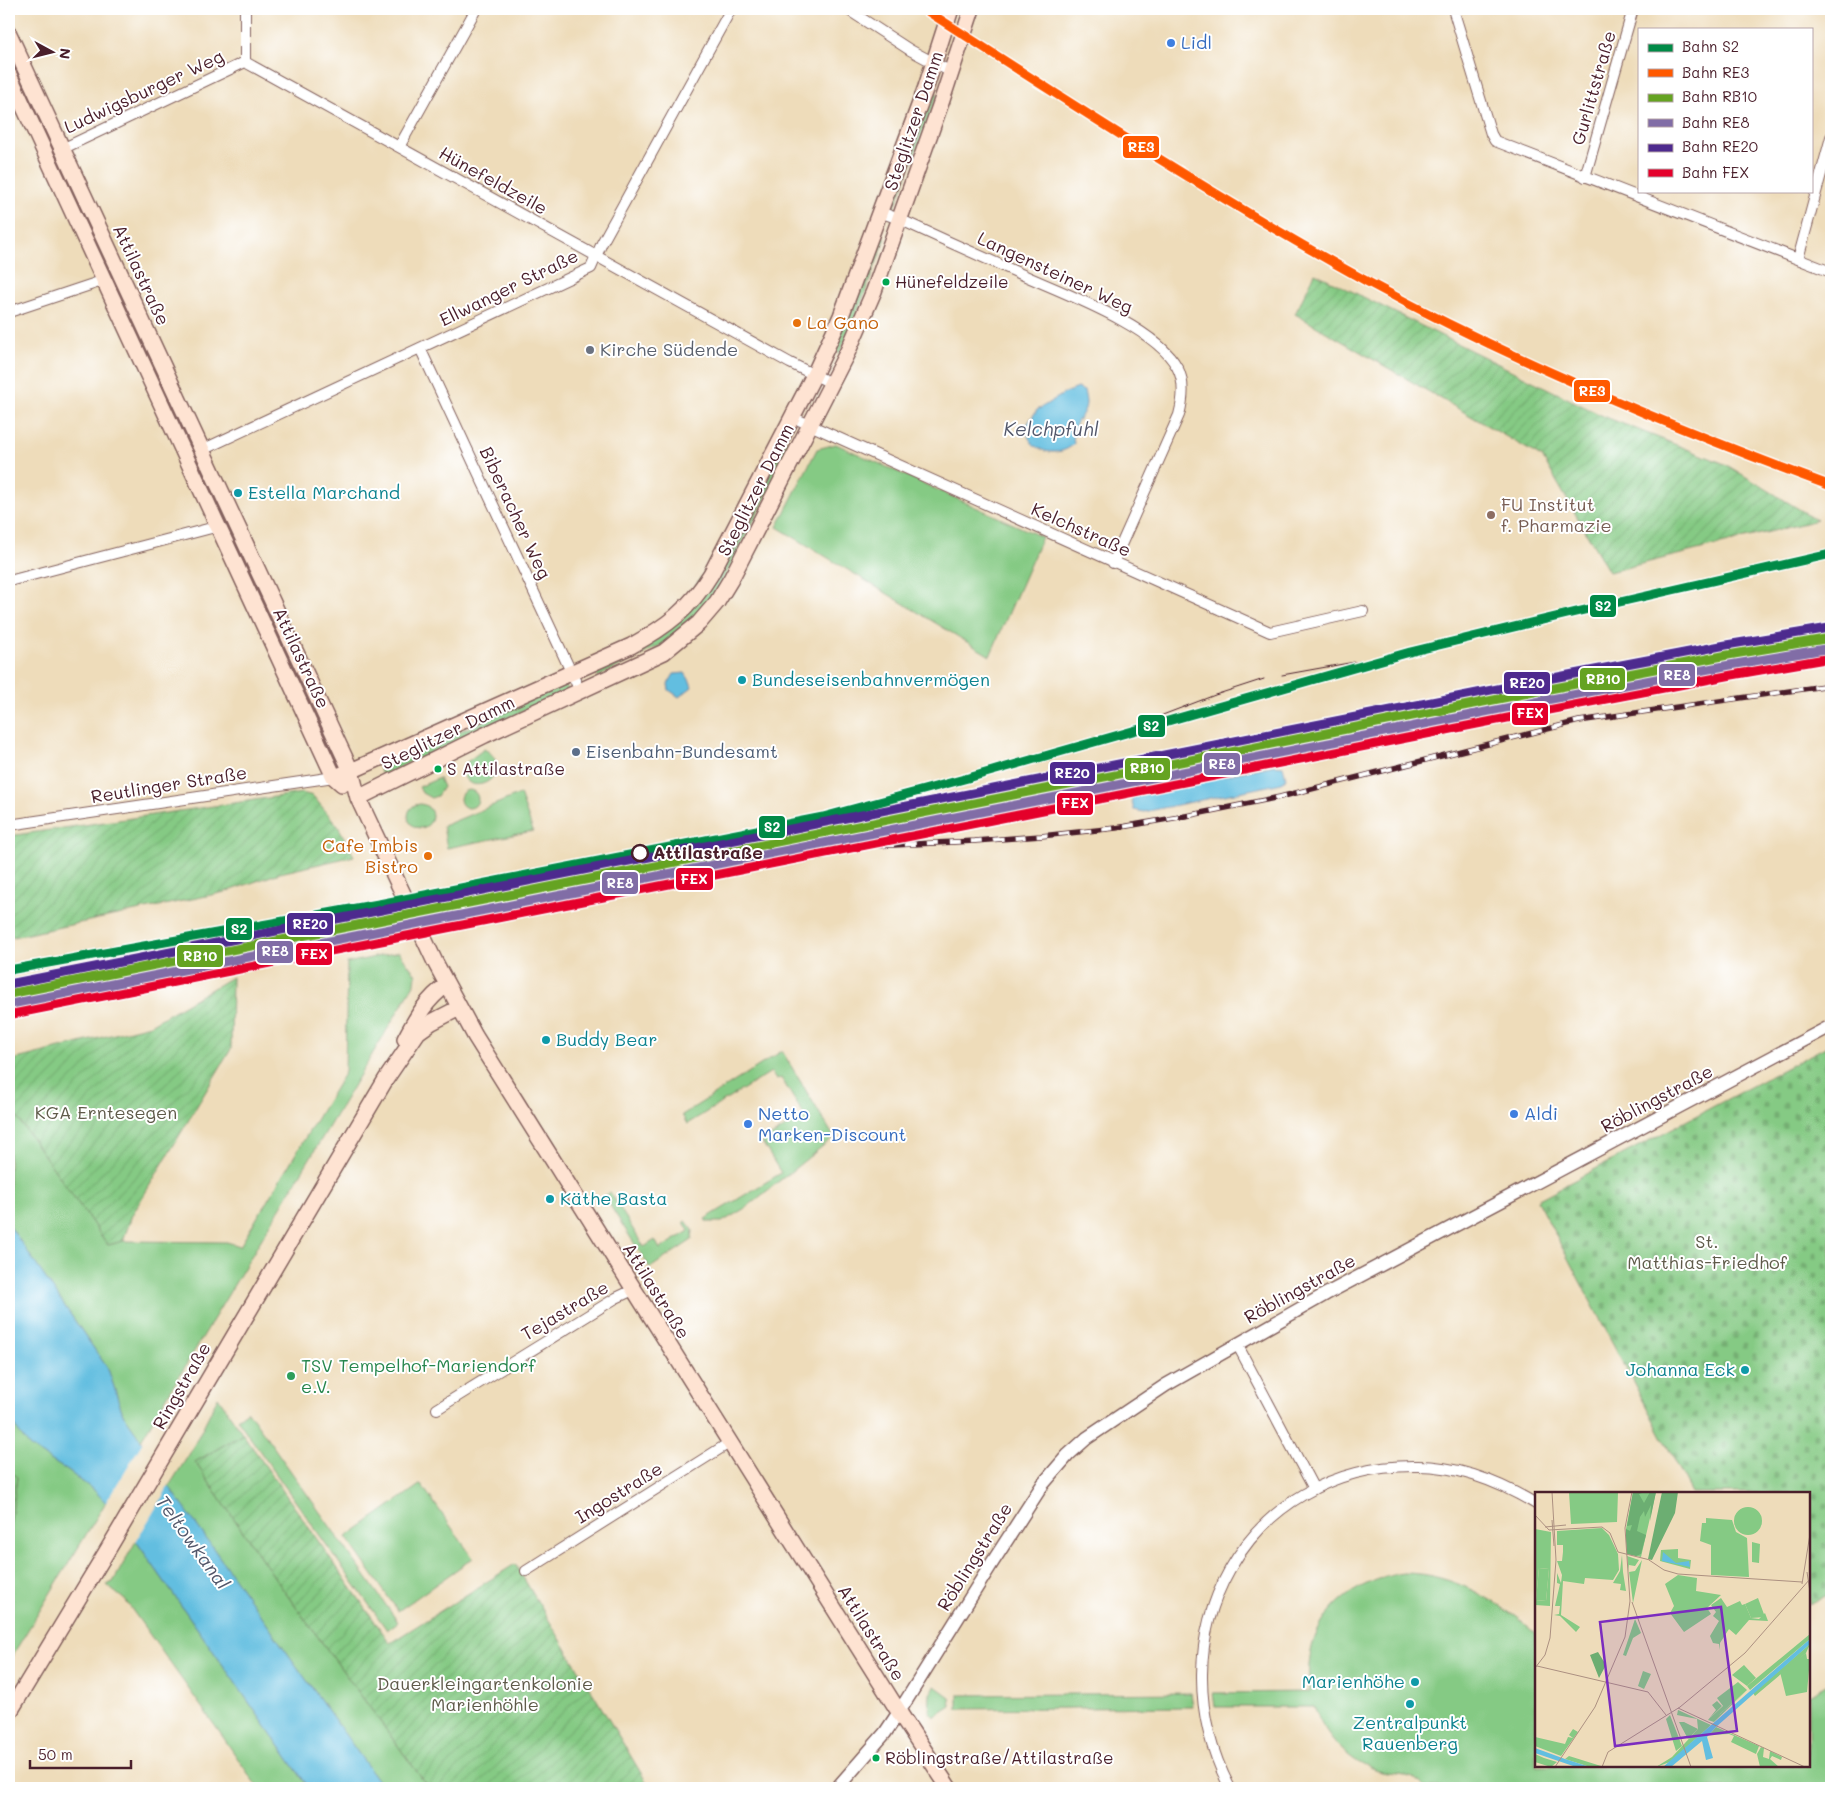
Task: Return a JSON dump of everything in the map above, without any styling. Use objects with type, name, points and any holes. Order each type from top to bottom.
[{"type":"main road","name":"Steglitzer Damm","points":[[334,777],[631,646],[659,631],[678,616],[698,594],[711,574],[814,375],[850,293],[936,57],[951,9]]},
{"type":"main road","name":"Steglitzer Damm","points":[[358,798],[485,735],[664,652],[691,631],[710,611],[731,579],[848,351],[874,290],[972,9]]},
{"type":"main road","name":"Attilastraße","points":[[11,43],[351,771],[358,798],[458,1008],[729,1443],[948,1788]]},
{"type":"main road","name":"Attilastraße","points":[[9,75],[334,777],[358,798]]},
{"type":"main road","points":[[105,280],[120,273]]},
{"type":"main road","points":[[219,526],[234,519]]},
{"type":"main road","name":"Ringstraße","points":[[386,1079],[410,1030],[428,1001],[436,992],[447,985]]},
{"type":"main road","name":"Ringstraße","points":[[9,1713],[386,1079],[418,1032],[458,1008]]},
{"type":"street","name":"Ludwigsburger Weg","points":[[62,149],[245,62],[245,9]]},
{"type":"street","points":[[399,147],[476,9]]},
{"type":"street","name":"Ellwanger Straße","points":[[202,450],[591,268],[731,9]]},
{"type":"street","points":[[847,9],[910,50],[936,57],[952,69]]},
{"type":"street","points":[[1453,9],[1491,134],[1495,141],[1831,272]]},
{"type":"street","name":"Gurlittstraße","points":[[1585,177],[1633,9]]},
{"type":"street","name":"Hünefeldzeile","points":[[245,62],[596,256],[831,383]]},
{"type":"street","points":[[1798,259],[1831,137]]},
{"type":"street","name":"Langensteiner Weg","points":[[880,212],[1111,314],[1155,342],[1178,367],[1183,397],[1179,415],[1113,563]]},
{"type":"street","points":[[9,312],[105,280]]},
{"type":"street","name":"Biberacher Weg","points":[[420,348],[580,691]]},
{"type":"street","name":"Kelchstraße","points":[[792,417],[1270,632],[1363,612]]},
{"type":"street","points":[[9,581],[219,526]]},
{"type":"street","name":"Reutlinger Straße","points":[[9,825],[334,777]]},
{"type":"street","name":"Röblingstraße","points":[[837,1788],[885,1733],[1011,1532],[1054,1469],[1087,1438],[1166,1385],[1388,1260],[1831,1026]]},
{"type":"street","name":"Tejastraße","points":[[437,1410],[616,1298],[633,1290]]},
{"type":"street","points":[[1237,1344],[1314,1489]]},
{"type":"street","name":"Ingostraße","points":[[526,1571],[729,1443]]},
{"type":"street","points":[[1230,1788],[1216,1757],[1203,1702],[1201,1664],[1206,1629],[1218,1591],[1226,1575],[1243,1548],[1272,1517],[1314,1489],[1346,1475],[1367,1470],[1419,1466],[1448,1469],[1470,1474],[1495,1483],[1535,1503]]},
{"type":"green space","points":[[17,67],[105,258],[101,260],[13,69]]},
{"type":"green space","points":[[930,92],[938,94],[894,209],[889,206]]},
{"type":"green space","points":[[879,235],[886,238],[840,353],[833,349]]},
{"type":"green space","points":[[1315,273],[1603,416],[1725,464],[1817,520],[1609,572],[1543,458],[1295,314]]},
{"type":"green space","points":[[123,296],[220,504],[216,506],[119,298]]},
{"type":"green space","points":[[788,439],[795,442],[720,586],[695,619],[667,642],[598,677],[595,669],[665,634]]},
{"type":"green space","points":[[836,444],[1042,537],[990,656],[777,527],[817,449]]},
{"type":"green space","points":[[238,542],[335,753],[331,754],[234,544]]},
{"type":"green space","points":[[564,684],[568,689],[567,691],[382,775],[379,768]]},
{"type":"green space","points":[[484,749],[493,756],[496,769],[488,781],[474,784],[468,781],[464,775],[463,765]]},
{"type":"green space","points":[[439,778],[443,787],[437,796],[431,798],[422,793],[419,787]]},
{"type":"green space","points":[[469,790],[475,793],[478,799],[475,805],[469,808],[463,805],[460,799],[463,793]]},
{"type":"green space","points":[[302,793],[313,796],[338,826],[354,856],[280,873],[225,892],[9,938],[9,836]]},
{"type":"green space","points":[[520,794],[533,831],[447,848],[443,826]]},
{"type":"green space","points":[[420,804],[425,805],[431,811],[431,821],[425,827],[420,828],[415,827],[409,821],[408,816],[409,811],[415,805]]},
{"type":"green space","points":[[399,952],[416,975],[415,983],[141,1440],[123,1414],[108,1369],[9,1225],[9,1106],[108,1245],[123,1241],[227,1242],[240,1246],[345,1072],[347,963]]},
{"type":"green space","name":"KGA Erntesegen","points":[[232,977],[231,1049],[132,1215],[123,1241],[108,1245],[9,1106],[9,1061],[150,1025]]},
{"type":"green space","name":"St. Matthias-Friedhof","points":[[1831,1044],[1831,1593],[1810,1604],[1810,1492],[1691,1492],[1537,1200]]},
{"type":"green space","points":[[782,1051],[834,1137],[747,1207],[722,1222],[707,1222],[705,1219],[781,1173],[762,1142],[804,1115],[781,1078],[776,1080],[771,1072],[687,1124],[682,1115]]},
{"type":"green space","points":[[610,1192],[644,1247],[655,1240],[660,1249],[689,1231],[684,1222],[686,1221],[693,1230],[692,1240],[650,1268],[604,1196]]},
{"type":"green space","points":[[218,1397],[243,1434],[195,1462],[282,1588],[429,1788],[383,1788],[169,1486],[190,1453]]},
{"type":"green space","points":[[248,1411],[398,1622],[387,1630],[237,1419]]},
{"type":"green space","points":[[9,1419],[30,1447],[68,1471],[95,1491],[106,1502],[9,1661],[9,1534],[17,1477],[9,1469]]},
{"type":"green space","name":"Dauerkleingartenkolonie Marienhöhle","points":[[243,1434],[390,1643],[515,1564],[650,1788],[429,1788],[282,1588],[195,1462]]},
{"type":"green space","points":[[9,1469],[17,1477],[9,1534]]},
{"type":"green space","points":[[421,1484],[473,1558],[398,1611],[346,1537]]},
{"type":"green space","points":[[136,1541],[309,1788],[258,1788],[125,1600],[106,1585],[113,1582]]},
{"type":"green space","name":"Marienhöhe","points":[[1403,1573],[1422,1574],[1458,1584],[1491,1600],[1535,1632],[1535,1767],[1810,1767],[1810,1694],[1831,1682],[1831,1788],[1424,1788],[1413,1777],[1382,1772],[1359,1763],[1349,1756],[1332,1739],[1314,1707],[1215,1707],[1213,1693],[1310,1692],[1309,1669],[1312,1646],[1318,1629],[1339,1602],[1368,1583]]},
{"type":"green space","points":[[935,1686],[950,1697],[951,1706],[934,1717],[929,1711],[930,1694]]},
{"type":"green space","points":[[1191,1693],[1193,1707],[958,1709],[958,1695]]},
{"type":"water","name":"Kelchpfuhl","points":[[1077,388],[1084,391],[1086,403],[1074,430],[1074,444],[1063,451],[1057,452],[1044,451],[1038,448],[1029,438],[1026,426],[1037,410]]},
{"type":"water","points":[[685,673],[692,687],[679,697],[669,690],[668,684],[674,674]]},
{"type":"water","points":[[1275,765],[1283,766],[1286,778],[1282,783],[1144,812],[1134,810],[1131,798],[1139,793]]},
{"type":"water","name":"Teltowkanal","points":[[9,1225],[108,1369],[123,1414],[169,1486],[383,1788],[309,1788],[120,1518],[95,1491],[30,1447],[9,1419]]},
{"type":"pier","points":[[144,1440],[170,1484],[135,1543],[105,1504]]},
{"type":"tram line","points":[[1282,675],[1410,652]]},
{"type":"tram line","points":[[1084,745],[1215,695],[1264,679]]},
{"type":"railway","points":[[708,864],[832,848],[975,841],[1116,828],[1280,797],[1579,721],[1831,685]]},
{"type":"rail line","name":"RE3","points":[[924,9],[1089,115],[1255,217],[1424,312],[1596,393],[1713,441],[1831,486]]},
{"type":"rail line","name":"S2","points":[[9,970],[384,903],[823,817],[968,778],[1410,652],[1831,554]]},
{"type":"rail line","name":"RE20","points":[[9,984],[1537,681],[1726,645],[1829,628]]},
{"type":"rail line","name":"RB10","points":[[9,994],[1539,691],[1728,655],[1831,638]]},
{"type":"rail line","name":"RE8","points":[[11,1004],[1541,701],[1831,648]]},
{"type":"rail line","name":"FEX","points":[[13,1014],[1543,711],[1831,658]]},
{"type":"place","name":"Lidl","points":[[1171,43]]},
{"type":"place","name":"Hünefeldzeile","points":[[886,282]]},
{"type":"place","name":"La Gano","points":[[797,323]]},
{"type":"place","name":"Kirche Südende","points":[[590,350]]},
{"type":"place","name":"Estella Marchand","points":[[238,493]]},
{"type":"place","name":"FU Institut f. Pharmazie","points":[[1491,515]]},
{"type":"place","name":"Bundeseisenbahnvermögen","points":[[742,680]]},
{"type":"place","name":"Eisenbahn-Bundesamt","points":[[576,752]]},
{"type":"place","name":"S Attilastraße","points":[[438,769]]},
{"type":"place","name":"Attilastraße","points":[[640,853]]},
{"type":"place","name":"Cafe Imbis Bistro","points":[[428,856]]},
{"type":"place","name":"Buddy Bear","points":[[546,1040]]},
{"type":"place","name":"Aldi","points":[[1514,1114]]},
{"type":"place","name":"Netto Marken-Discount","points":[[748,1124]]},
{"type":"place","name":"Käthe Basta","points":[[550,1199]]},
{"type":"place","name":"Johanna Eck","points":[[1745,1370]]},
{"type":"place","name":"TSV Tempelhof-Mariendorf e.V.","points":[[291,1376]]},
{"type":"place","name":"Marienhöhe","points":[[1415,1682]]},
{"type":"place","name":"Zentralpunkt Rauenberg","points":[[1410,1704]]},
{"type":"place","name":"Röblingstraße/Attilastraße","points":[[876,1758]]}]
